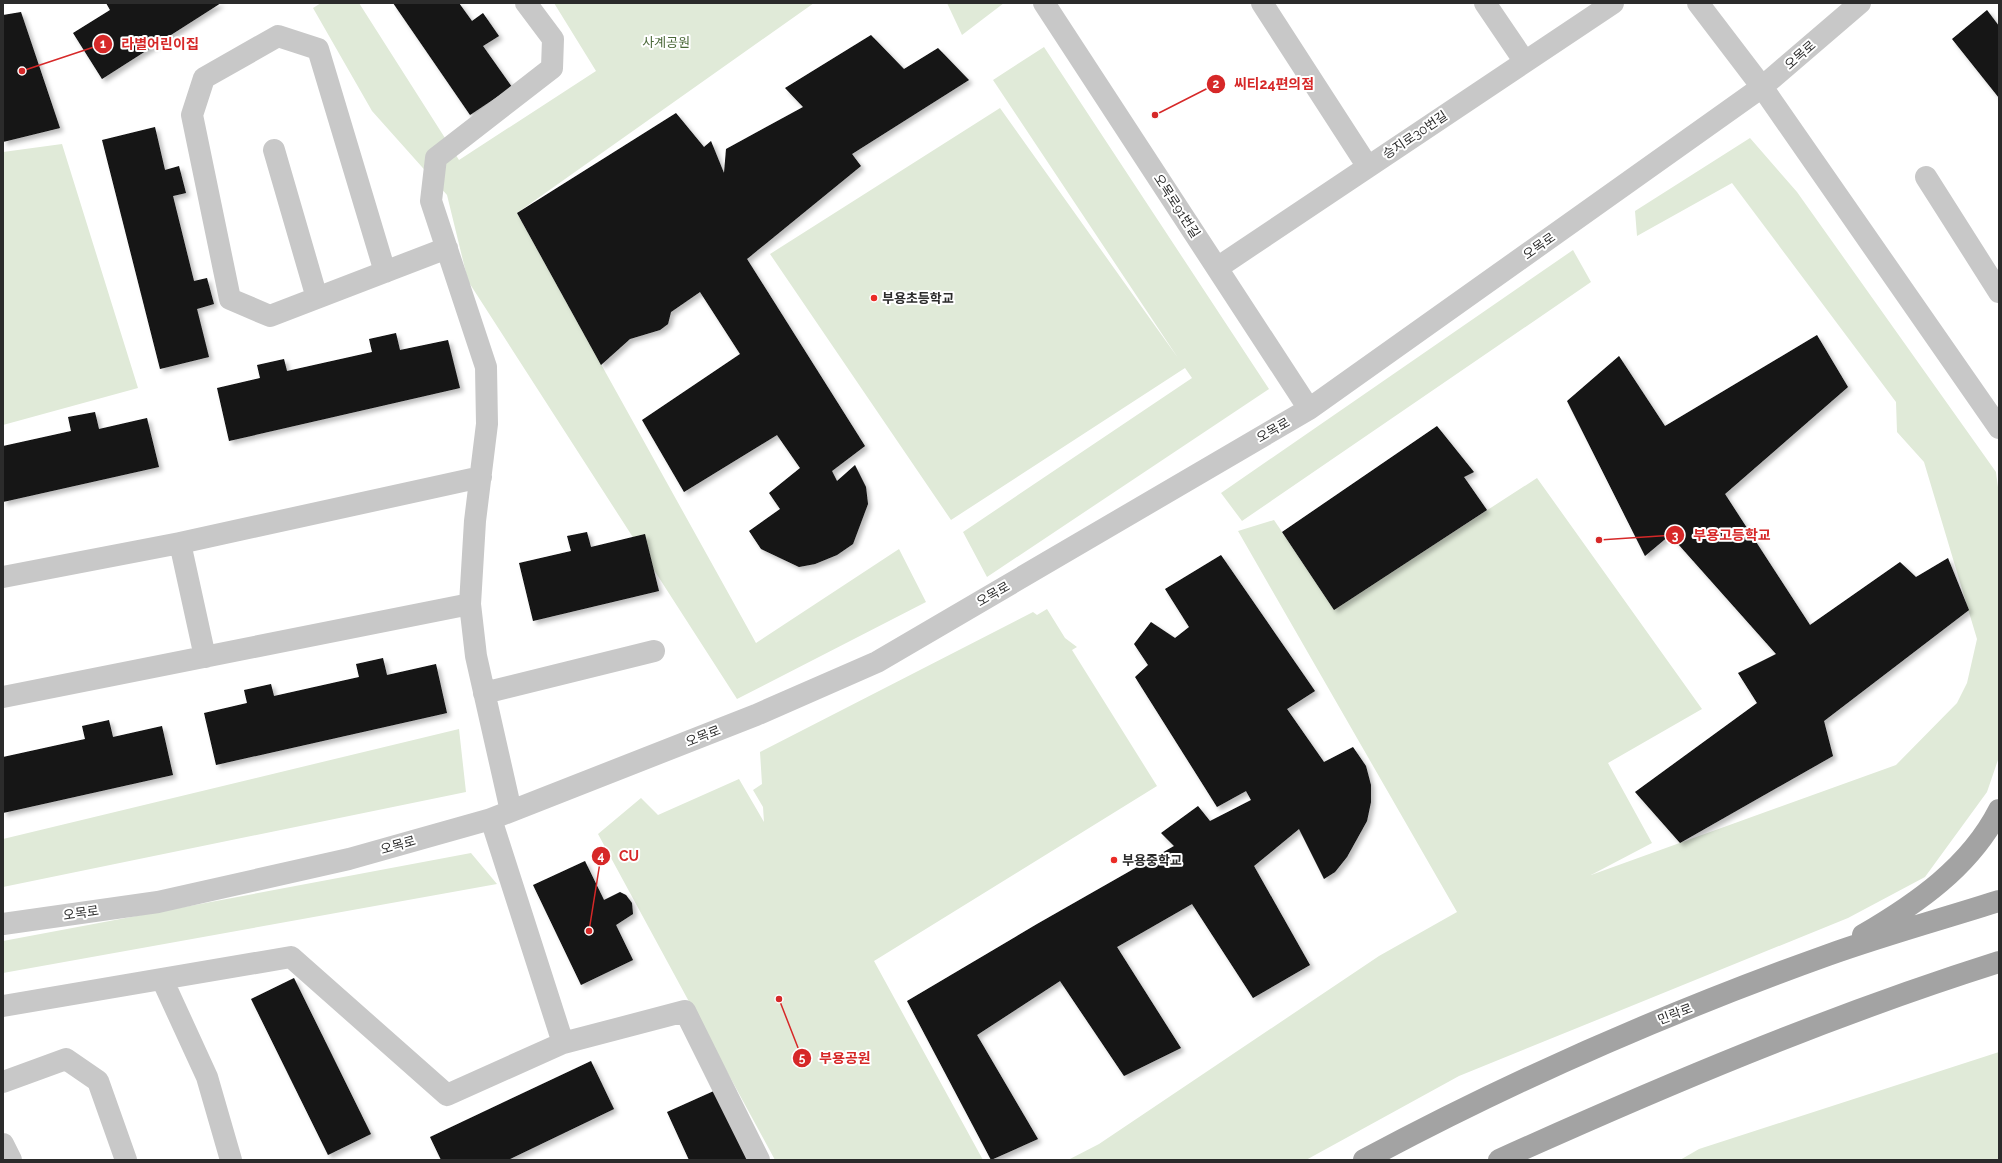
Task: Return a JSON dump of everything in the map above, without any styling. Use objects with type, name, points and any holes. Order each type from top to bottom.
[{"type":"main road","points":[[1828,955],[1900,913],[1944,880],[1973,850],[1999,810]]},
{"type":"main road","name":"민락로","points":[[1364,1160],[1426,1127],[1627,1033],[1828,955],[1999,901]]},
{"type":"main road","points":[[1499,1160],[1638,1097],[1800,1031],[1935,982],[1999,962]]},
{"type":"street","points":[[511,811],[476,656],[470,604],[475,521],[487,424],[486,367],[431,201],[436,158],[552,68],[553,39],[526,3]]},
{"type":"street","name":"오목로91번길","points":[[1044,3],[1308,409]]},
{"type":"street","points":[[1262,3],[1368,167]]},
{"type":"street","points":[[1484,3],[1525,62]]},
{"type":"street","name":"승지로30번길","points":[[1217,268],[1613,3]]},
{"type":"street","points":[[1698,3],[1762,87],[1999,428]]},
{"type":"street","name":"오목로","points":[[3,924],[158,902],[349,859],[491,819],[756,715],[877,662],[1308,409],[1762,87],[1860,3]]},
{"type":"street","points":[[385,272],[318,49],[278,36],[204,78],[192,115],[230,299],[270,316],[385,272],[447,248]]},
{"type":"street","points":[[274,150],[317,298]]},
{"type":"street","points":[[1926,177],[1999,292]]},
{"type":"street","points":[[3,577],[180,543],[481,477]]},
{"type":"street","points":[[180,543],[205,656]]},
{"type":"street","points":[[3,697],[470,604]]},
{"type":"street","points":[[484,693],[654,651]]},
{"type":"street","points":[[491,819],[563,1044]]},
{"type":"street","points":[[3,1006],[291,957],[447,1095],[563,1044],[685,1011],[759,1160]]},
{"type":"street","points":[[162,979],[207,1077],[230,1160]]},
{"type":"street","points":[[3,1082],[66,1060],[98,1081],[126,1160]]},
{"type":"street","points":[[3,1144],[11,1160]]},
{"type":"green space","name":"사계공원","points":[[321,3],[359,3],[459,160],[596,71],[554,3],[814,3],[517,213],[756,643],[899,549],[926,602],[737,699],[468,281],[447,195],[372,111],[313,8]]},
{"type":"green space","points":[[947,3],[1004,3],[962,35]]},
{"type":"green space","points":[[1044,47],[1269,389],[987,577],[963,532],[1192,378],[1185,368],[951,520],[770,254],[1000,108],[1178,358],[993,80]]},
{"type":"green space","points":[[1750,138],[1797,192],[1996,472],[1999,495],[1999,757],[1987,792],[1925,877],[1848,918],[1459,1076],[1306,1160],[1068,1160],[1099,1144],[1379,956],[1457,912],[1238,531],[1274,520],[1334,609],[1537,478],[1702,709],[1608,763],[1652,843],[1591,875],[1896,765],[1957,703],[1967,683],[1977,639],[1924,462],[1897,432],[1896,402],[1732,183],[1637,236],[1635,211]]},
{"type":"green space","points":[[62,144],[138,388],[3,425],[3,152]]},
{"type":"green space","points":[[1573,250],[1591,282],[1242,521],[1221,493]]},
{"type":"green space","points":[[1047,609],[1065,638],[1077,647],[1072,650],[1157,786],[874,961],[983,1160],[775,1160],[598,834],[641,798],[658,815],[739,779],[764,822],[763,807],[753,790],[762,784],[760,752],[1033,612],[1037,615]]},
{"type":"green space","points":[[459,729],[466,792],[3,887],[3,839]]},
{"type":"green space","points":[[471,853],[497,884],[3,973],[3,941]]},
{"type":"green space","points":[[1999,1052],[1999,1160],[1680,1160],[1699,1149]]},
{"type":"building","points":[[106,3],[221,3],[102,79],[73,33],[110,10]]},
{"type":"building","points":[[393,3],[459,3],[472,21],[483,13],[499,36],[483,46],[512,87],[470,115]]},
{"type":"building","points":[[1987,10],[1999,26],[1999,98],[1952,39]]},
{"type":"building","points":[[21,12],[60,128],[3,142],[3,15]]},
{"type":"building","points":[[871,35],[904,69],[938,48],[969,80],[852,154],[861,166],[747,259],[865,446],[832,471],[837,481],[855,465],[866,487],[868,504],[853,544],[837,555],[815,564],[799,567],[761,549],[749,531],[780,509],[769,493],[800,468],[777,435],[684,492],[642,420],[740,354],[700,292],[671,312],[668,324],[660,330],[630,339],[601,365],[517,213],[676,113],[704,147],[711,141],[724,173],[726,149],[803,107],[785,88]]},
{"type":"building","points":[[155,127],[165,170],[179,166],[186,193],[173,196],[194,281],[207,278],[214,304],[197,309],[209,357],[160,369],[102,140]]},
{"type":"building","points":[[396,333],[400,350],[448,340],[460,388],[229,441],[217,388],[260,378],[257,365],[284,359],[287,371],[372,352],[369,339]]},
{"type":"building","points":[[1817,335],[1848,387],[1725,494],[1810,625],[1900,562],[1916,577],[1948,558],[1969,610],[1824,721],[1833,756],[1680,843],[1635,792],[1757,703],[1738,673],[1776,654],[1670,535],[1645,556],[1567,401],[1619,356],[1665,426]]},
{"type":"building","points":[[95,412],[99,429],[147,418],[159,467],[3,502],[3,446],[71,431],[68,417]]},
{"type":"building","points":[[1437,426],[1474,472],[1464,477],[1487,510],[1334,610],[1282,532]]},
{"type":"building","points":[[587,532],[591,547],[645,534],[659,591],[533,621],[519,563],[571,551],[567,536]]},
{"type":"building","points":[[1221,555],[1315,691],[1287,709],[1324,762],[1353,747],[1366,766],[1371,785],[1371,802],[1367,821],[1347,857],[1335,872],[1324,879],[1299,829],[1254,866],[1310,965],[1253,998],[1192,904],[1117,947],[1181,1048],[1124,1076],[1060,981],[977,1035],[1038,1139],[991,1160],[907,1001],[1037,924],[1174,846],[1161,833],[1198,806],[1210,821],[1251,800],[1246,791],[1217,807],[1135,677],[1148,665],[1134,644],[1151,622],[1175,638],[1189,627],[1165,589]]},
{"type":"building","points":[[383,658],[387,675],[436,664],[447,713],[216,765],[204,713],[247,703],[244,690],[271,684],[274,696],[359,677],[356,664]]},
{"type":"building","points":[[109,720],[113,737],[162,726],[173,775],[3,813],[3,757],[85,739],[82,726]]},
{"type":"building","points":[[585,861],[604,900],[620,892],[626,895],[632,903],[633,914],[616,925],[633,960],[581,985],[533,885]]},
{"type":"building","points":[[294,978],[371,1134],[328,1155],[251,999]]},
{"type":"building","points":[[591,1061],[614,1109],[508,1160],[441,1160],[430,1137]]},
{"type":"building","points":[[716,1090],[748,1160],[689,1160],[667,1112]]},
{"type":"place","name":"라별어린이집","points":[[22,71]]},
{"type":"place","name":"씨티24편의점","points":[[1155,115]]},
{"type":"place","name":"부용초등학교","points":[[874,298]]},
{"type":"place","name":"부용고등학교","points":[[1599,540]]},
{"type":"place","name":"부용중학교","points":[[1114,860]]},
{"type":"place","name":"CU","points":[[589,931]]},
{"type":"place","name":"부용공원","points":[[779,999]]}]
